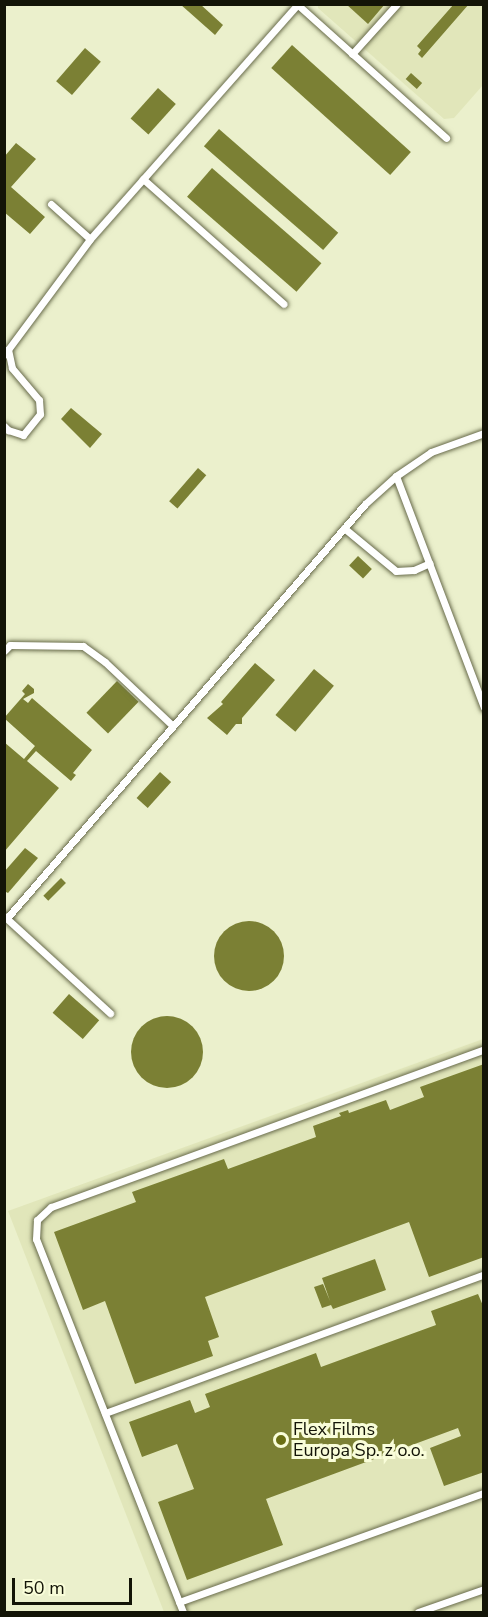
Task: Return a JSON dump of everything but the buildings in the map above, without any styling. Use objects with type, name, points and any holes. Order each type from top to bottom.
[{"type":"lane","points":[[352,54],[398,4]]},
{"type":"lane","points":[[4,426],[23,435],[40,414],[39,400],[12,368],[6,352],[90,239],[298,5],[446,138]]},
{"type":"lane","points":[[143,179],[284,304]]},
{"type":"lane","points":[[51,204],[90,239]]},
{"type":"lane","points":[[110,1013],[6,917],[344,528],[396,476],[431,452],[483,433]]},
{"type":"lane","points":[[396,476],[483,708]]},
{"type":"lane","points":[[344,528],[396,571],[414,570],[430,563]]},
{"type":"lane","points":[[4,651],[10,645],[83,646],[105,662],[173,726]]},
{"type":"lane","points":[[183,1612],[36,1239],[37,1220],[51,1207],[483,1049]]},
{"type":"lane","points":[[105,1413],[483,1274]]},
{"type":"lane","points":[[179,1602],[483,1493]]},
{"type":"lane","points":[[418,1612],[483,1589]]},
{"type":"shaded area","points":[[318,5],[483,5],[483,85],[454,118],[444,119],[318,8]]},
{"type":"shaded area","points":[[483,1039],[483,1612],[164,1612],[8,1211]]},
{"type":"place","name":"Flex Films Europa Sp. z o.o.","points":[[281,1440]]}]
